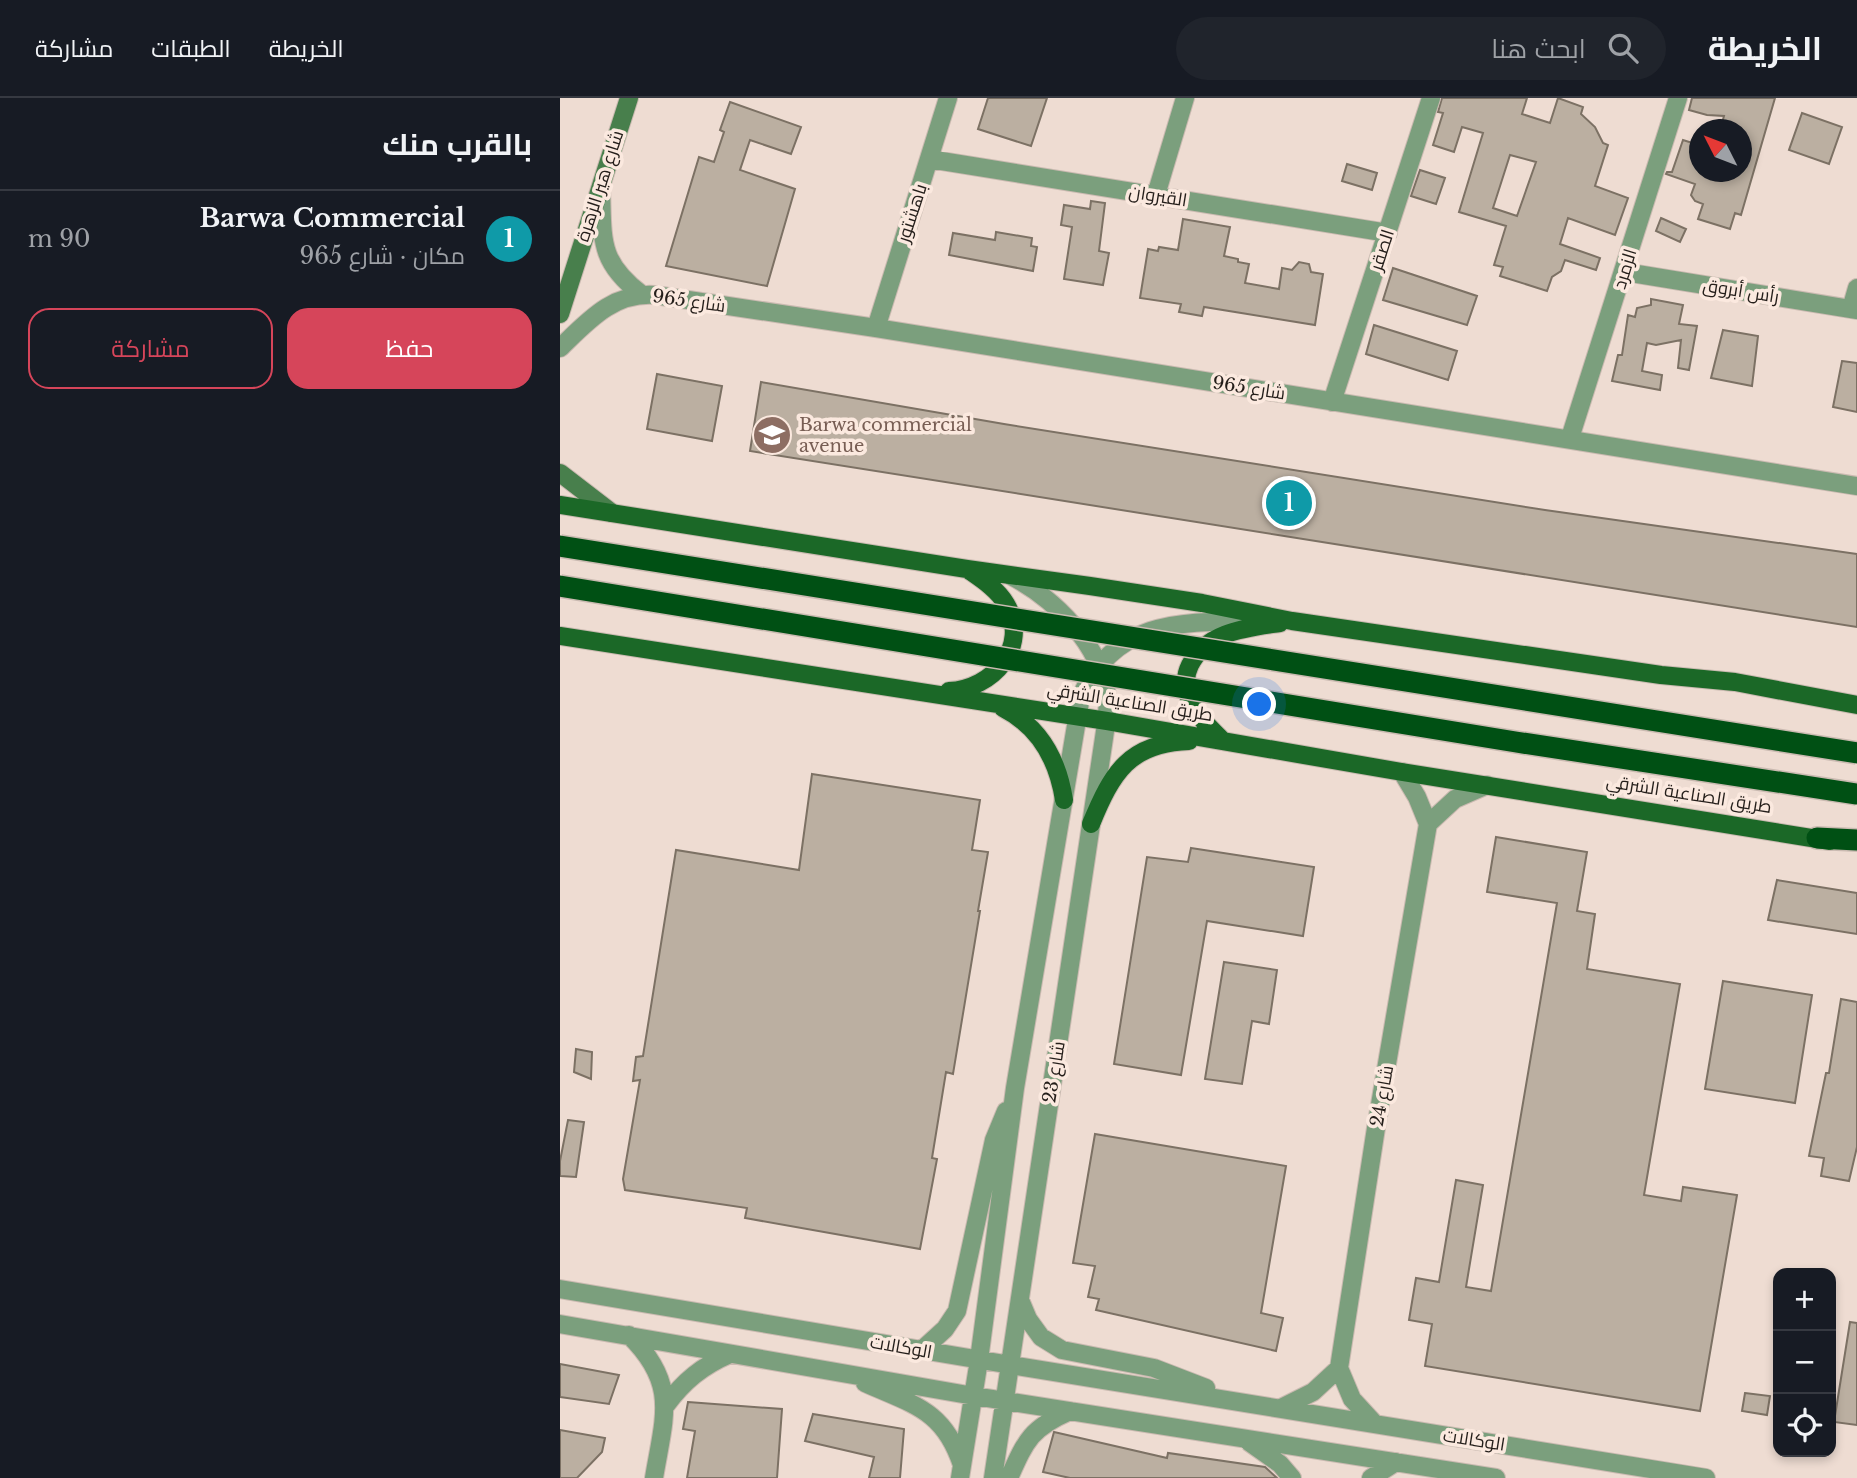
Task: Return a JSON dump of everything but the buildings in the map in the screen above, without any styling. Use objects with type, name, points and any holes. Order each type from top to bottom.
[{"type":"highway","points":[[560,546],[1857,753]]},
{"type":"highway","name":"طريق الصناعية الشرقي","points":[[560,586],[1857,794]]},
{"type":"highway","points":[[1817,838],[1857,840]]},
{"type":"main road","points":[[560,505],[1190,601],[1292,621],[1661,676],[1735,682],[1857,705]]},
{"type":"main road","points":[[924,692],[955,690],[979,684],[991,677],[1007,656],[1012,630],[1006,604],[998,593],[967,569]]},
{"type":"main road","points":[[1222,740],[1197,712],[1186,691],[1188,669],[1194,658],[1206,645],[1220,636],[1292,621]]},
{"type":"main road","name":"طريق الصناعية الشرقي","points":[[560,636],[1078,716],[1402,772],[1817,838],[1857,848]]},
{"type":"main road","points":[[990,702],[1023,720],[1047,748],[1059,773],[1064,800]]},
{"type":"main road","points":[[1091,824],[1106,789],[1136,754],[1160,744],[1222,740]]},
{"type":"street","name":"شارع هير الزهرة","points":[[560,314],[629,98]]},
{"type":"street","name":"باهشتور","points":[[876,328],[948,98]]},
{"type":"street","points":[[1156,195],[1185,98]]},
{"type":"street","name":"الصقر","points":[[1332,402],[1431,98]]},
{"type":"street","name":"الزمرد","points":[[1570,438],[1625,272],[1678,98]]},
{"type":"street","name":"القيروان","points":[[929,159],[1388,233]]},
{"type":"street","name":"شارع 965","points":[[600,184],[604,246],[608,260],[627,283],[641,294]]},
{"type":"street","name":"رأس أبروق","points":[[1625,272],[1854,309]]},
{"type":"street","points":[[1854,309],[1857,288]]},
{"type":"street","name":"شارع 965","points":[[560,348],[607,306],[641,294],[876,328],[1857,486]]},
{"type":"street","points":[[560,473],[611,513]]},
{"type":"street","name":"شارع 23","points":[[993,1478],[1107,721],[1108,697],[1104,680],[1086,644],[1060,610],[1035,589],[1008,575]]},
{"type":"street","name":"شارع 23","points":[[961,1472],[1016,1088],[1081,696],[1097,667],[1126,643],[1164,626],[1190,622],[1292,621]]},
{"type":"street","points":[[1402,772],[1418,797],[1429,824],[1455,800],[1487,785]]},
{"type":"street","name":"شارع 24","points":[[1339,1368],[1376,1128],[1429,824]]},
{"type":"street","name":"شارع 23","points":[[922,1350],[945,1329],[957,1311],[994,1140],[1016,1088]]},
{"type":"street","name":"الوكالات","points":[[560,1289],[1706,1478]]},
{"type":"street","name":"الوكالات","points":[[1020,1300],[1028,1319],[1041,1337],[1062,1350],[1154,1368],[1242,1401]]},
{"type":"street","name":"الوكالات","points":[[560,1324],[974,1396],[1496,1478]]},
{"type":"street","points":[[629,1335],[655,1366],[666,1405],[654,1478]]},
{"type":"street","points":[[666,1405],[694,1373],[731,1353]]},
{"type":"street","points":[[1281,1408],[1313,1392],[1339,1368],[1352,1399],[1375,1424]]},
{"type":"street","name":"الوكالات","points":[[840,1372],[906,1402],[939,1422],[948,1432],[961,1472]]},
{"type":"street","points":[[1009,1478],[1027,1441],[1037,1429],[1071,1410]]},
{"type":"street","points":[[1240,1437],[1266,1453],[1292,1478]]},
{"type":"street","points":[[1371,1478],[1396,1462]]},
{"type":"place","name":"Barwa commercial avenue","points":[[772,435]]},
{"type":"place","name":"Barwa Commercial","points":[[1289,503]]}]
